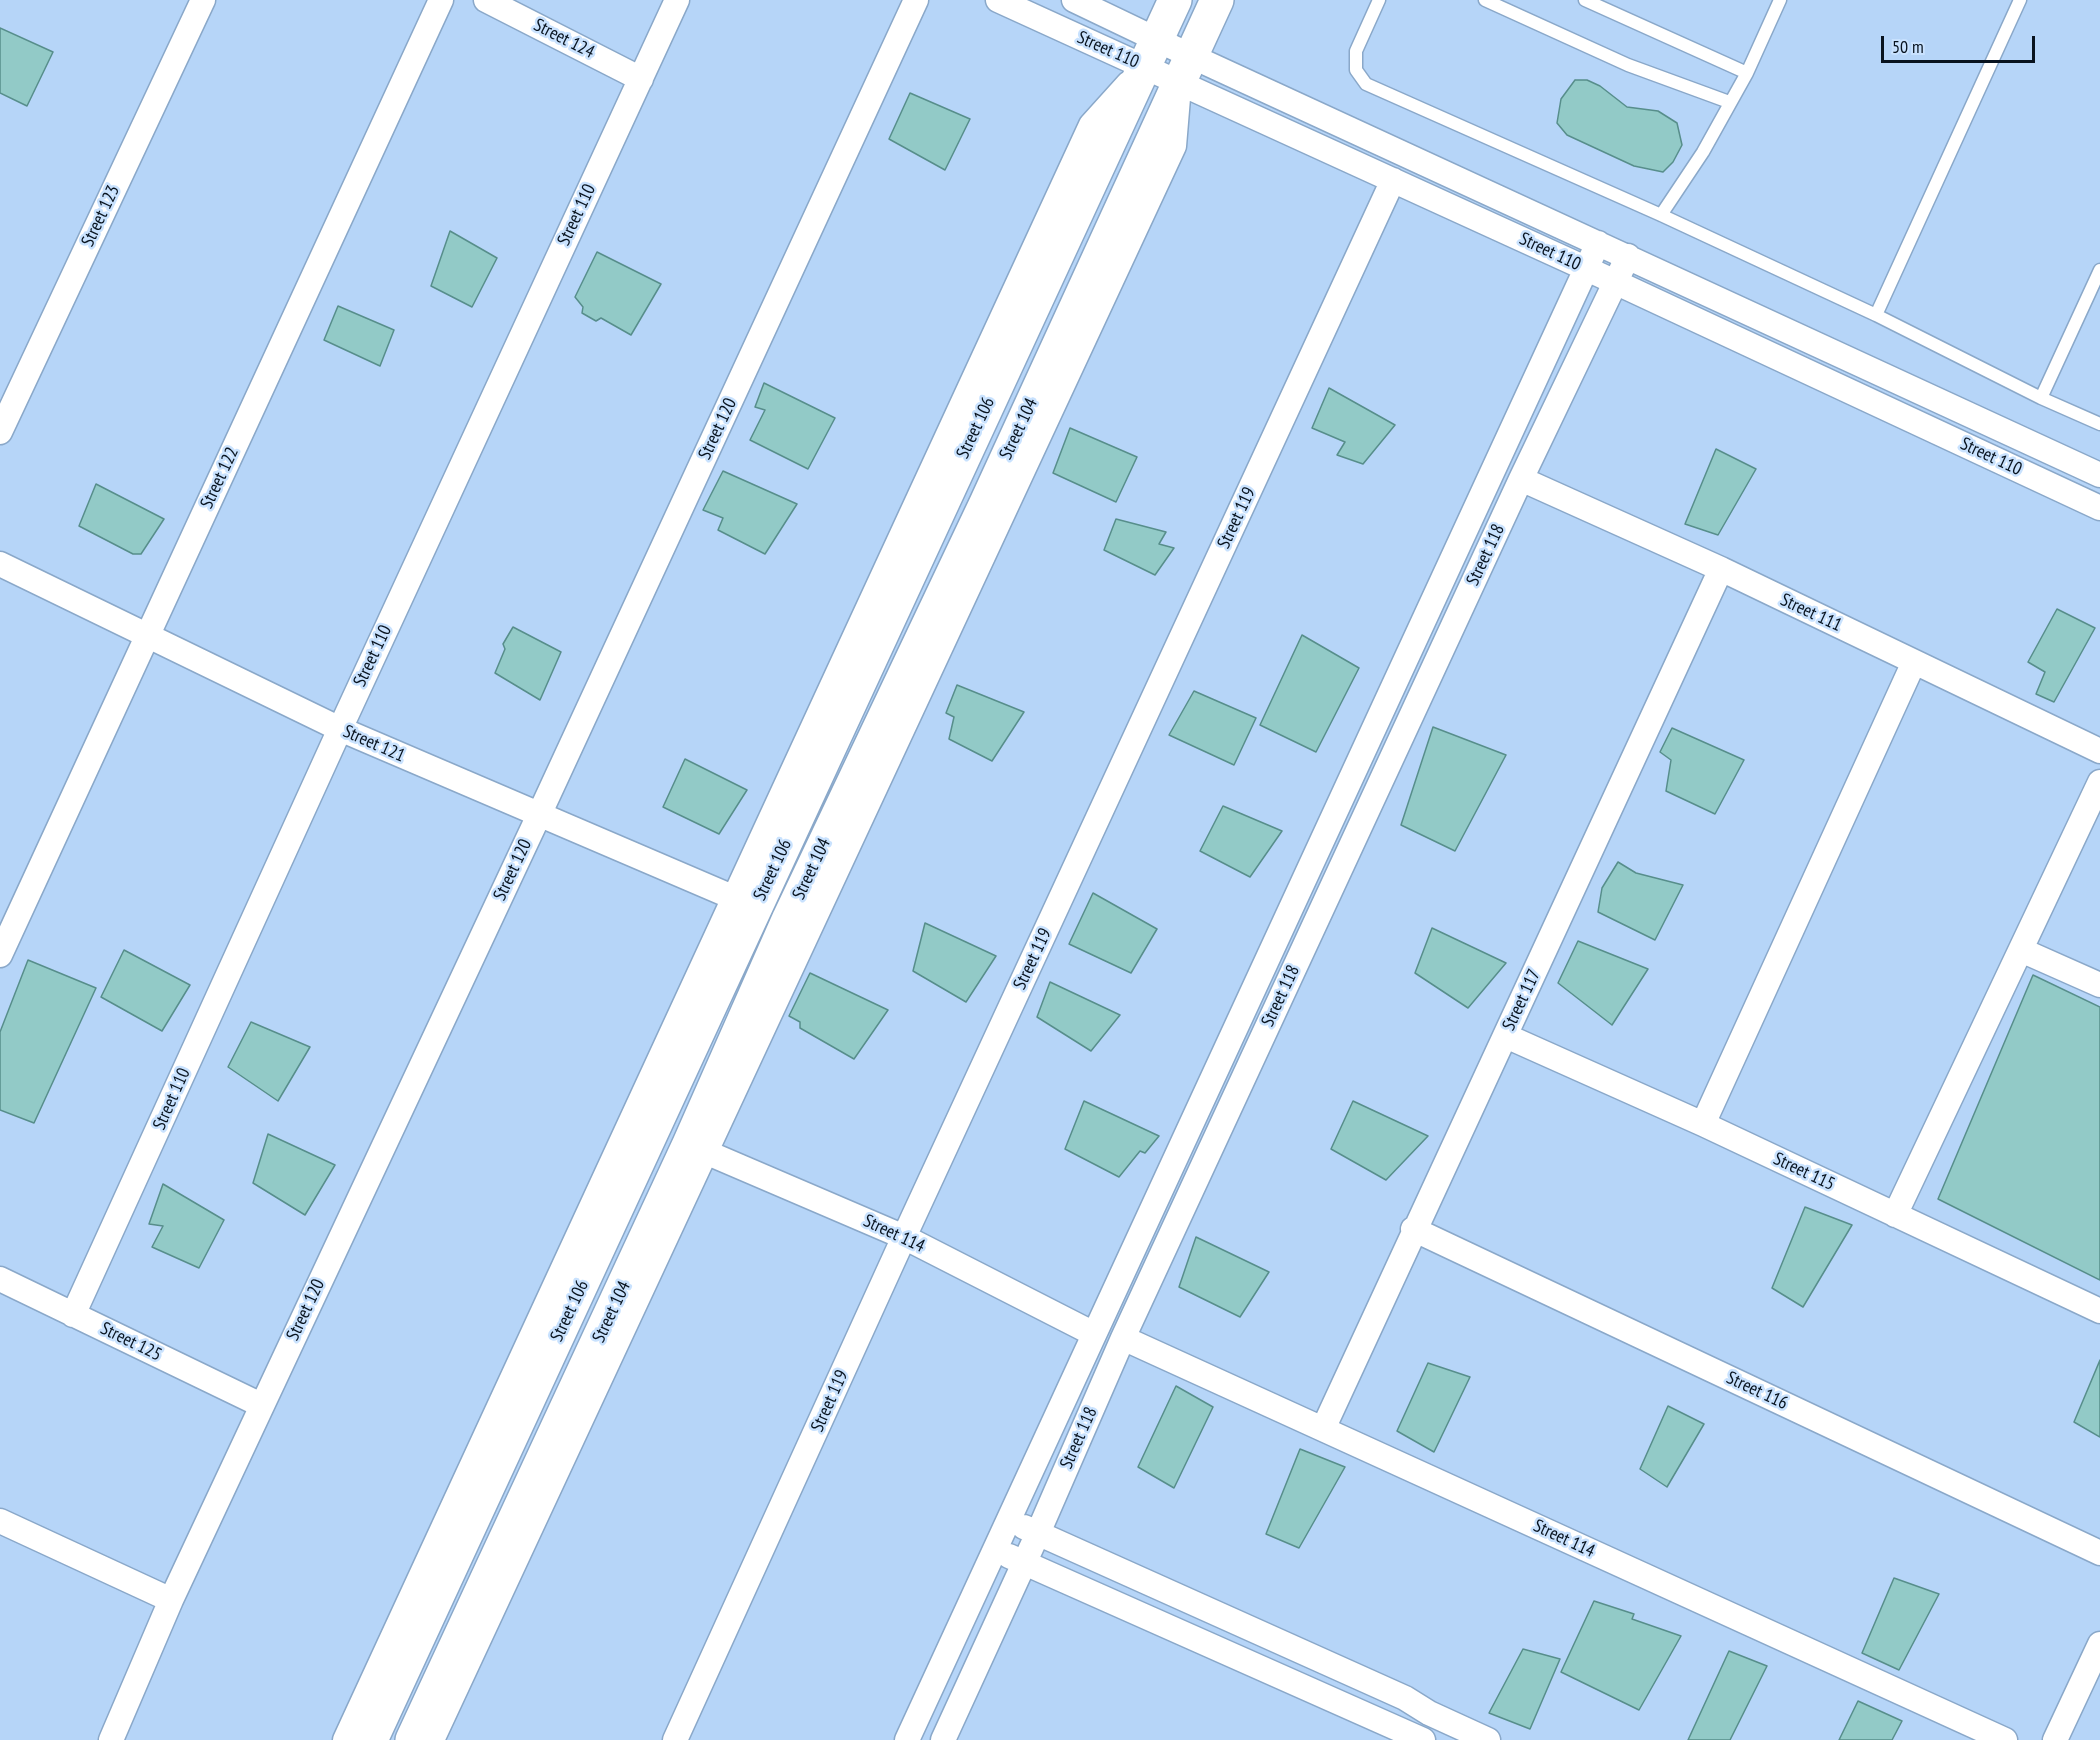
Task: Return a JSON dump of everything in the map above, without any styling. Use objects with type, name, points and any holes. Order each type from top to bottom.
[{"type":"street","name":"Street 123","points":[[0,432],[202,0]]},
{"type":"street","name":"Street 122","points":[[0,956],[441,0]]},
{"type":"street","name":"Street 124","points":[[486,0],[641,79]]},
{"type":"street","name":"Street 110","points":[[73,1315],[340,729],[677,0]]},
{"type":"street","name":"Street 120","points":[[111,1740],[171,1600],[261,1405],[539,815],[916,0]]},
{"type":"street","name":"Street 110","points":[[998,0],[1150,52],[1393,180],[2100,508]]},
{"type":"street","name":"Street 110","points":[[1074,0],[1150,52]]},
{"type":"street","name":"Street 106","points":[[371,1740],[533,1390],[629,1157],[746,903],[948,488],[1041,262],[1175,0]]},
{"type":"street","name":"Street 104","points":[[412,1740],[456,1668],[568,1404],[698,1149],[789,918],[893,724],[986,503],[1092,296],[1185,69],[1217,0]]},
{"type":"street","name":"Street 110","points":[[1185,69],[1628,256],[2100,475]]},
{"type":"street","name":"Street 119","points":[[675,1740],[904,1238],[1393,180]]},
{"type":"street","points":[[907,1740],[1598,243]]},
{"type":"street","name":"Street 118","points":[[943,1740],[1038,1533],[1123,1338],[1521,478],[1628,256]]},
{"type":"street","points":[[746,903],[1041,262]]},
{"type":"street","points":[[893,724],[1092,296]]},
{"type":"street","name":"Street 111","points":[[1521,478],[1720,569],[2100,751]]},
{"type":"street","points":[[948,488],[986,503]]},
{"type":"street","name":"Street 121","points":[[0,564],[340,729],[746,903]]},
{"type":"street","name":"Street 117","points":[[1323,1429],[1413,1229],[1506,1036],[1720,569]]},
{"type":"street","points":[[1703,1124],[1914,662]]},
{"type":"street","points":[[1896,1215],[2100,782]]},
{"type":"street","points":[[2021,950],[2100,986]]},
{"type":"street","name":"Street 115","points":[[1506,1036],[1703,1124],[2100,1311]]},
{"type":"street","points":[[432,1740],[456,1668],[698,1149]]},
{"type":"street","name":"Street 114","points":[[698,1149],[904,1238],[1094,1334]]},
{"type":"street","points":[[345,1740],[629,1157]]},
{"type":"street","name":"Street 116","points":[[1413,1229],[2100,1553]]},
{"type":"street","name":"Street 125","points":[[0,1279],[261,1405]]},
{"type":"street","name":"Street 114","points":[[1123,1338],[2005,1740]]},
{"type":"street","points":[[533,1390],[568,1404]]},
{"type":"street","points":[[1008,1520],[1405,1698],[1429,1713],[1488,1740]]},
{"type":"street","points":[[0,1521],[171,1600]]},
{"type":"street","points":[[996,1550],[1389,1732],[1418,1739],[1429,1713]]},
{"type":"street","points":[[2055,1740],[2100,1644]]},
{"type":"street","points":[[1389,1732],[1405,1698]]},
{"type":"lane","points":[[1379,0],[1356,51],[1356,70],[1366,84],[1661,214],[1876,315],[2041,398],[2100,424]]},
{"type":"lane","points":[[1485,0],[1628,65],[1729,102]]},
{"type":"lane","points":[[1585,0],[1747,72]]},
{"type":"lane","points":[[1661,214],[1703,152],[1747,72],[1780,0]]},
{"type":"lane","points":[[1876,315],[2020,0]]},
{"type":"lane","points":[[2041,398],[2100,270]]},
{"type":"building","points":[[0,28],[53,52],[27,106],[0,93]]},
{"type":"building","points":[[1575,80],[1587,80],[1600,86],[1627,107],[1658,111],[1677,123],[1682,145],[1673,162],[1663,172],[1634,166],[1567,135],[1557,123],[1561,99]]},
{"type":"building","points":[[910,93],[970,119],[945,170],[889,139]]},
{"type":"building","points":[[450,231],[497,258],[472,307],[431,286]]},
{"type":"building","points":[[597,252],[661,284],[631,335],[601,318],[596,321],[582,313],[583,307],[575,297]]},
{"type":"building","points":[[338,306],[394,330],[380,366],[324,340]]},
{"type":"building","points":[[764,383],[835,418],[808,469],[750,440],[765,410],[755,407]]},
{"type":"building","points":[[1329,388],[1395,425],[1363,464],[1337,455],[1345,442],[1312,428]]},
{"type":"building","points":[[1070,428],[1137,457],[1116,502],[1053,473]]},
{"type":"building","points":[[1716,449],[1756,469],[1718,535],[1685,524]]},
{"type":"building","points":[[723,471],[797,504],[765,554],[718,530],[723,518],[703,510]]},
{"type":"building","points":[[96,484],[164,519],[141,554],[133,554],[79,526]]},
{"type":"building","points":[[1116,519],[1166,532],[1159,544],[1174,548],[1155,575],[1104,550]]},
{"type":"building","points":[[2057,609],[2095,628],[2054,702],[2036,694],[2045,672],[2028,662]]},
{"type":"building","points":[[513,627],[561,652],[540,700],[495,673],[505,649],[503,644]]},
{"type":"building","points":[[1302,635],[1359,668],[1316,752],[1260,725]]},
{"type":"building","points":[[957,685],[1024,712],[992,761],[949,739],[954,717],[946,713]]},
{"type":"building","points":[[1194,691],[1256,718],[1234,765],[1169,735]]},
{"type":"building","points":[[1433,727],[1506,755],[1455,851],[1401,825]]},
{"type":"building","points":[[1672,728],[1744,760],[1715,814],[1666,791],[1671,760],[1660,752]]},
{"type":"building","points":[[685,759],[747,790],[719,834],[663,807]]},
{"type":"building","points":[[1223,806],[1282,831],[1250,877],[1200,851]]},
{"type":"building","points":[[1618,862],[1636,873],[1683,885],[1655,940],[1598,912],[1602,888]]},
{"type":"building","points":[[1093,893],[1157,929],[1131,973],[1069,944]]},
{"type":"building","points":[[925,923],[996,956],[966,1002],[913,971]]},
{"type":"building","points":[[1432,928],[1506,963],[1468,1008],[1415,973]]},
{"type":"building","points":[[1578,941],[1648,969],[1612,1025],[1558,983]]},
{"type":"building","points":[[124,950],[190,985],[162,1031],[101,997]]},
{"type":"building","points":[[28,960],[96,988],[34,1123],[0,1110],[0,1032]]},
{"type":"building","points":[[810,973],[888,1010],[854,1059],[800,1028],[800,1022],[789,1016]]},
{"type":"building","points":[[2033,975],[2100,1007],[2100,1280],[1938,1199]]},
{"type":"building","points":[[1050,982],[1120,1015],[1091,1051],[1037,1017]]},
{"type":"building","points":[[251,1022],[310,1047],[278,1101],[228,1067]]},
{"type":"building","points":[[1084,1101],[1159,1136],[1145,1153],[1140,1151],[1119,1177],[1065,1149]]},
{"type":"building","points":[[1353,1101],[1428,1136],[1386,1180],[1331,1149]]},
{"type":"building","points":[[268,1134],[335,1165],[305,1215],[253,1183]]},
{"type":"building","points":[[163,1184],[224,1220],[199,1268],[152,1247],[163,1226],[149,1224]]},
{"type":"building","points":[[1805,1207],[1852,1225],[1803,1307],[1772,1288]]},
{"type":"building","points":[[1196,1237],[1269,1272],[1240,1317],[1179,1287]]},
{"type":"building","points":[[2100,1360],[2100,1437],[2074,1422]]},
{"type":"building","points":[[1428,1363],[1470,1377],[1434,1452],[1397,1431]]},
{"type":"building","points":[[1176,1386],[1213,1407],[1174,1488],[1138,1467]]},
{"type":"building","points":[[1668,1406],[1704,1424],[1667,1487],[1640,1469]]},
{"type":"building","points":[[1300,1449],[1345,1467],[1299,1548],[1266,1534]]},
{"type":"building","points":[[1894,1578],[1939,1594],[1899,1670],[1862,1653]]},
{"type":"building","points":[[1594,1601],[1634,1614],[1632,1619],[1681,1636],[1639,1710],[1561,1672]]},
{"type":"building","points":[[1523,1649],[1560,1659],[1530,1729],[1489,1713]]},
{"type":"building","points":[[1729,1651],[1767,1666],[1730,1740],[1688,1740]]},
{"type":"building","points":[[1858,1701],[1902,1721],[1892,1740],[1839,1740]]}]
